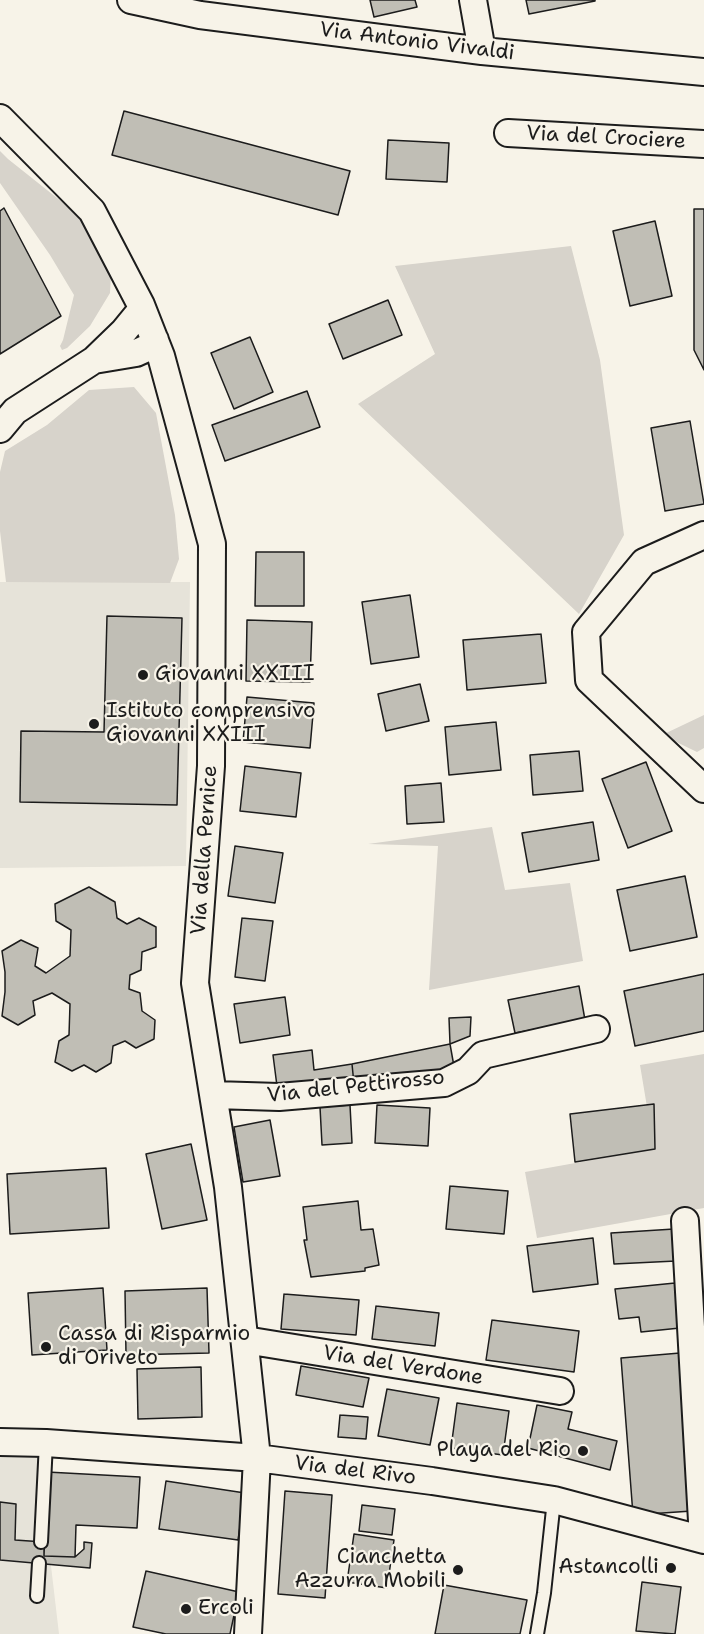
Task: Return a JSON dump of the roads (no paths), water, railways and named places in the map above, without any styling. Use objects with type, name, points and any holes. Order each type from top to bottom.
[{"type":"street","name":"Via Antonio Vivaldi","points":[[131,0],[200,15],[482,51],[704,72]]},
{"type":"street","points":[[474,0],[482,51]]},
{"type":"street","name":"Via della Pernice","points":[[0,118],[92,211],[141,305],[161,356],[212,544],[211,766],[195,983],[228,1187],[257,1458],[248,1634]]},
{"type":"street","name":"Via del Crociere","points":[[508,133],[704,144]]},
{"type":"street","points":[[5,418],[94,360],[124,331],[142,309]]},
{"type":"street","points":[[94,360],[136,353],[147,348],[155,340]]},
{"type":"street","points":[[704,535],[644,562],[586,632],[589,680],[704,789]]},
{"type":"street","name":"Via del Pettirosso","points":[[214,1095],[279,1097],[444,1083],[468,1071],[483,1055],[596,1029]]},
{"type":"street","points":[[684,1221],[703,1540]]},
{"type":"street","name":"Via del Verdone","points":[[245,1340],[560,1391]]},
{"type":"street","name":"Via del Rivo","points":[[0,1442],[46,1443],[257,1458],[432,1480],[554,1500],[703,1540]]},
{"type":"lane","points":[[41,1542],[46,1443]]},
{"type":"lane","points":[[537,1634],[554,1500]]},
{"type":"lane","points":[[37,1596],[39,1563]]},
{"type":"place","name":"Giovanni XXIII","points":[[143,675]]},
{"type":"place","name":"Istituto comprensivo Giovanni XXIII","points":[[94,724]]},
{"type":"place","name":"Cassa di Risparmio di Oriveto","points":[[46,1347]]},
{"type":"place","name":"Playa del Rio","points":[[583,1451]]},
{"type":"place","name":"Astancolli","points":[[671,1568]]},
{"type":"place","name":"Cianchetta Azzurra Mobili","points":[[458,1570]]},
{"type":"place","name":"Ercoli","points":[[186,1609]]}]
